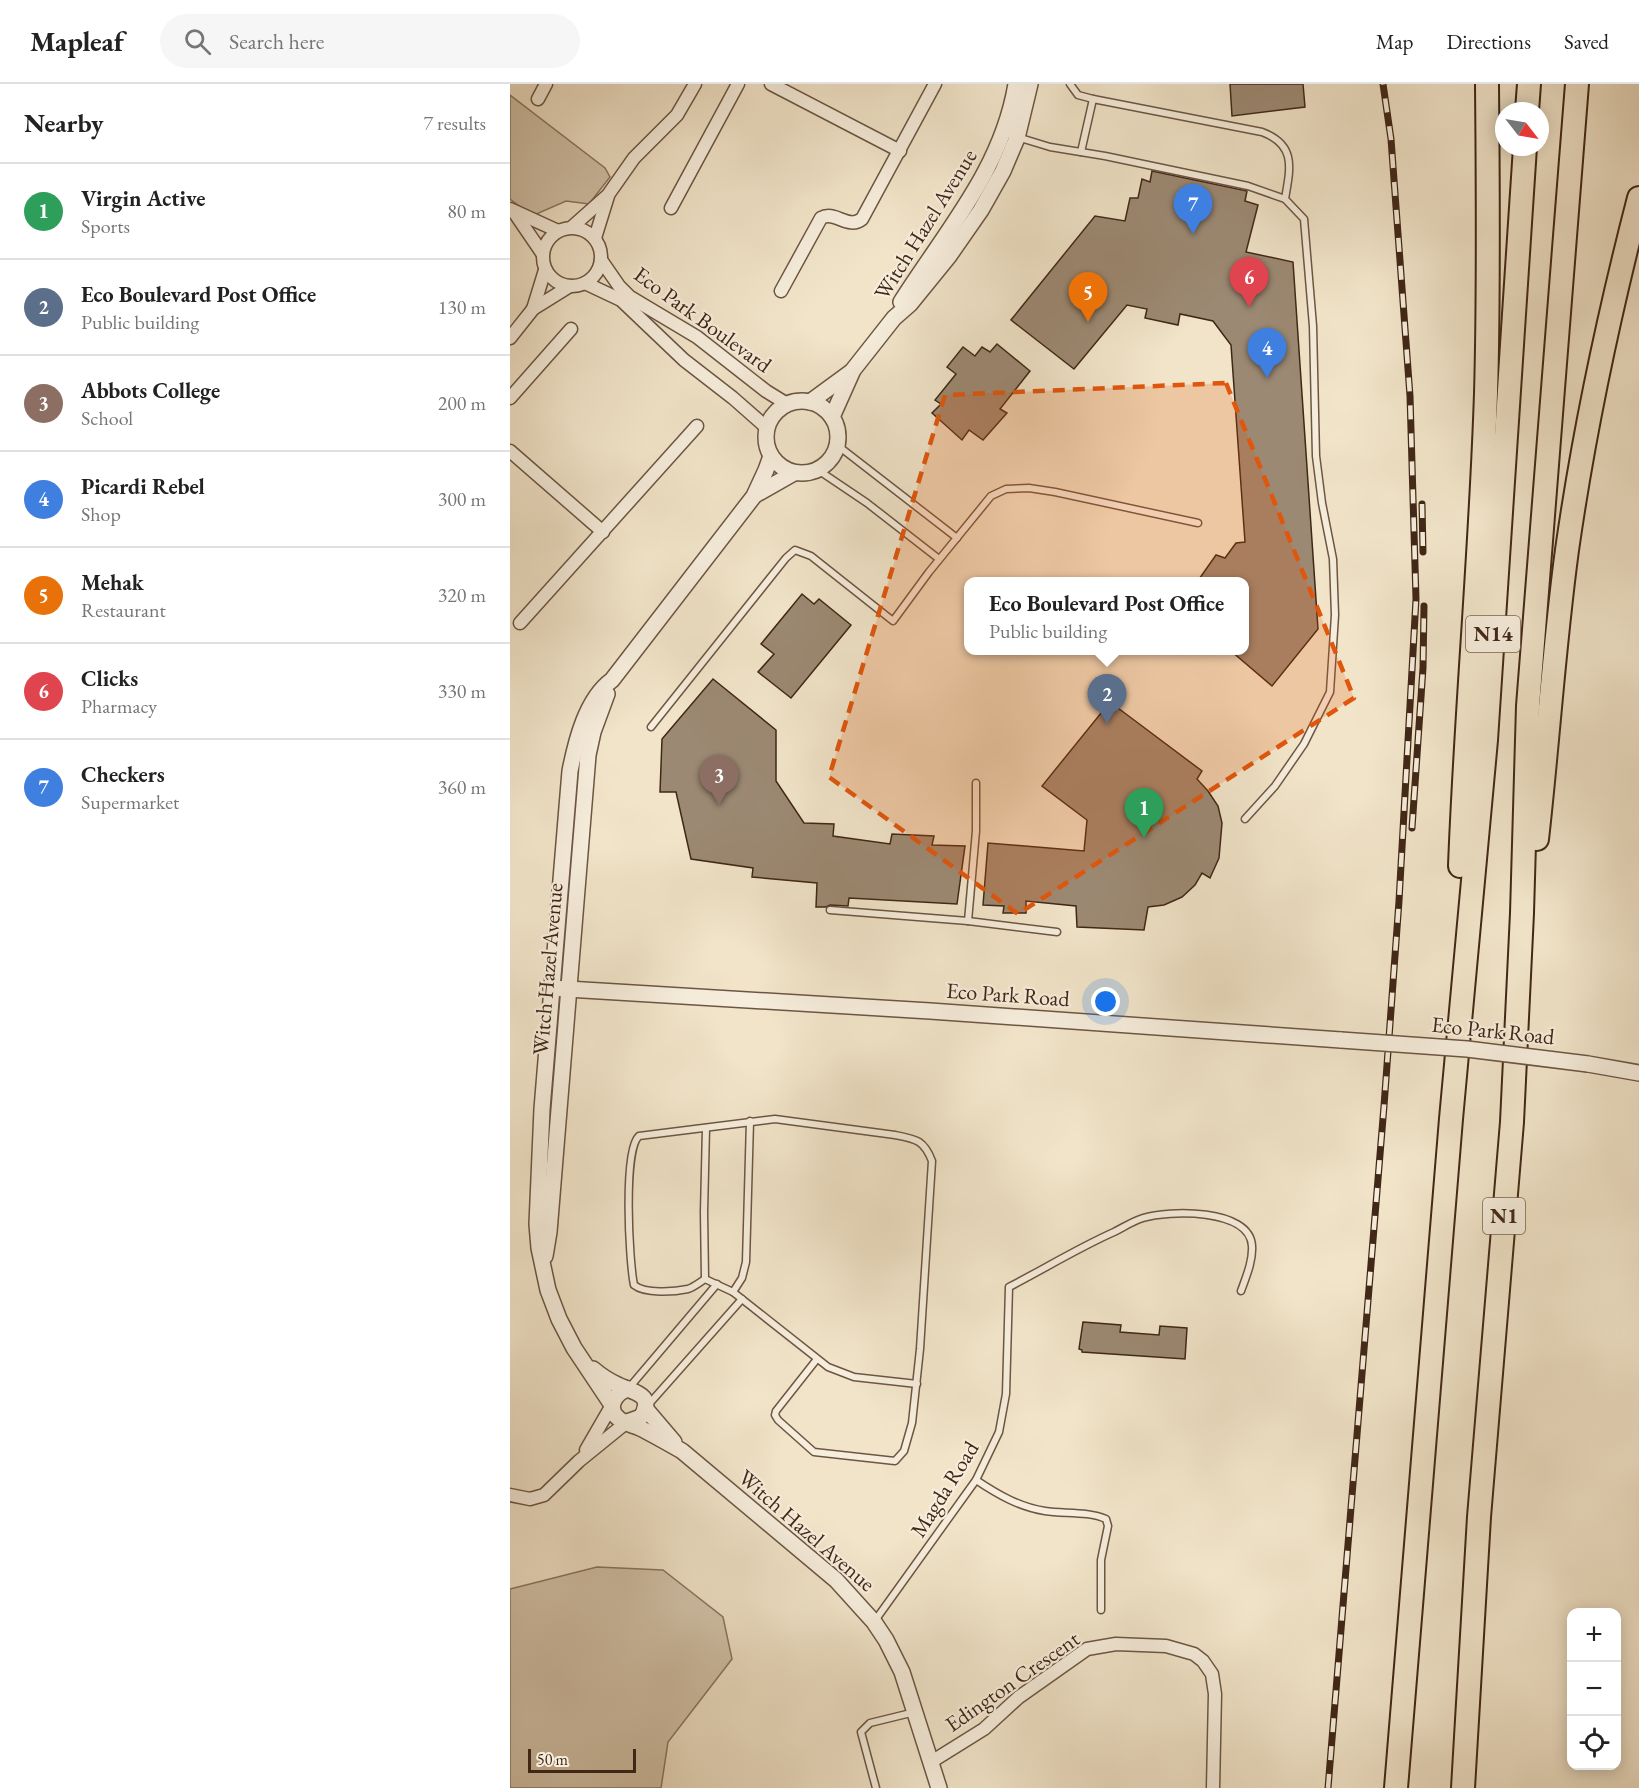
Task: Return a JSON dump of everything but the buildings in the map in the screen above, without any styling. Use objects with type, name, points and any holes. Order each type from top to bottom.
[{"type":"highway","points":[[1396,1788],[1451,1119],[1464,763],[1486,394],[1487,84]]},
{"type":"highway","points":[[1528,102],[1529,84]]},
{"type":"highway","name":"N14","points":[[1522,913],[1528,706],[1577,84]]},
{"type":"highway","name":"N14","points":[[1451,1119],[1486,740],[1524,156]]},
{"type":"highway","points":[[1522,913],[1535,862],[1567,552],[1578,475],[1616,292],[1639,198]]},
{"type":"highway","points":[[1616,292],[1639,229]]},
{"type":"highway","name":"N1","points":[[1463,1788],[1479,1517],[1512,1122],[1522,913]]},
{"type":"street","points":[[537,99],[546,84]]},
{"type":"street","points":[[542,253],[547,240],[558,231],[572,227],[608,195],[634,158],[677,115],[695,84]]},
{"type":"street","points":[[671,208],[738,84]]},
{"type":"street","points":[[771,84],[900,151]]},
{"type":"street","points":[[781,291],[821,218],[828,215],[851,223],[860,222],[935,84]]},
{"type":"street","name":"Witch Hazel Avenue","points":[[1011,135],[1016,84]]},
{"type":"street","name":"Witch Hazel Avenue","points":[[832,417],[854,370],[894,318],[901,302],[1011,135],[1030,84]]},
{"type":"street","points":[[595,238],[608,195]]},
{"type":"street","points":[[512,210],[558,231]]},
{"type":"street","points":[[512,210],[542,253],[545,270],[533,309]]},
{"type":"street","points":[[510,338],[533,309],[570,286],[585,283],[596,274],[601,260],[599,245],[588,232],[572,227]]},
{"type":"street","name":"Eco Park Boulevard","points":[[601,260],[619,286],[630,297],[697,337],[766,391],[787,404]]},
{"type":"street","points":[[545,270],[555,282],[570,286]]},
{"type":"street","name":"Eco Park Boulevard","points":[[585,283],[621,300],[684,360],[767,428]]},
{"type":"street","points":[[510,398],[571,329]]},
{"type":"street","name":"Witch Hazel Avenue","points":[[810,402],[854,370]]},
{"type":"street","points":[[810,402],[826,410],[832,417],[836,426],[837,445],[833,455],[818,470],[806,474],[794,473],[784,469],[771,456],[766,442],[767,428],[771,418],[787,404],[810,402]]},
{"type":"street","points":[[520,623],[697,426]]},
{"type":"street","points":[[510,451],[603,532]]},
{"type":"street","name":"Witch Hazel Avenue","points":[[612,1405],[559,1319],[548,1290],[537,1239],[536,1204],[567,788],[579,736],[589,711],[604,686],[612,680],[754,496],[771,456]]},
{"type":"street","name":"Witch Hazel Avenue","points":[[754,496],[794,473]]},
{"type":"street","name":"Witch Hazel Avenue","points":[[543,1266],[549,1232],[588,755],[596,723],[612,680]]},
{"type":"street","name":"Eco Park Road","points":[[551,988],[930,1011],[1467,1049],[1588,1064],[1639,1073]]},
{"type":"street","name":"Witch Hazel Avenue","points":[[583,1361],[615,1384],[628,1389]]},
{"type":"street","points":[[510,1495],[530,1499],[544,1495],[579,1461],[627,1422],[641,1417],[645,1403],[641,1395],[628,1389],[616,1396],[579,1461]]},
{"type":"street","points":[[612,1405],[618,1418],[627,1422]]},
{"type":"street","name":"Witch Hazel Avenue","points":[[645,1408],[682,1452],[837,1580],[874,1622],[894,1656],[916,1712],[939,1788]]},
{"type":"street","name":"Witch Hazel Avenue","points":[[627,1422],[682,1452]]},
{"type":"street","name":"Edington Crescent","points":[[931,1762],[984,1729],[1019,1697],[1087,1649],[1116,1644],[1166,1646],[1194,1654],[1212,1674],[1215,1694],[1213,1788]]},
{"type":"lane","points":[[1070,84],[1078,95],[1093,99],[1273,136],[1282,142],[1287,150],[1290,169],[1285,199]]},
{"type":"lane","points":[[1081,152],[1093,99]]},
{"type":"lane","points":[[1011,135],[1050,147],[1248,186],[1285,199],[1304,219],[1313,326],[1316,456],[1333,559],[1335,615],[1330,692],[1304,744],[1275,786],[1245,819]]},
{"type":"lane","points":[[837,445],[957,538]]},
{"type":"lane","points":[[818,470],[867,503],[939,559]]},
{"type":"lane","points":[[651,726],[792,551],[800,550],[811,556],[893,621],[939,559],[991,496],[1006,489],[1029,488],[1055,492],[1198,523]]},
{"type":"lane","points":[[968,921],[976,831],[976,783]]},
{"type":"lane","points":[[830,910],[968,921],[1057,932]]},
{"type":"lane","points":[[705,1279],[680,1290],[646,1291],[634,1285],[628,1180],[632,1145],[639,1136],[776,1119],[911,1138],[922,1143],[929,1151],[932,1161],[917,1384],[909,1440],[904,1451],[895,1461],[820,1454],[809,1450],[775,1415],[817,1359]]},
{"type":"lane","points":[[733,1292],[742,1278],[746,1262],[750,1121]]},
{"type":"lane","points":[[705,1279],[706,1128]]},
{"type":"lane","name":"Magda Road","points":[[874,1622],[976,1480],[999,1432],[1005,1407],[1009,1287],[1094,1241],[1143,1218],[1171,1213],[1224,1218],[1244,1229],[1252,1244],[1251,1262],[1241,1291]]},
{"type":"lane","points":[[705,1279],[733,1292],[828,1367],[854,1377],[917,1384]]},
{"type":"lane","points":[[628,1389],[717,1284]]},
{"type":"lane","points":[[645,1408],[742,1299]]},
{"type":"lane","points":[[976,1480],[1019,1504],[1045,1511],[1106,1519],[1108,1526],[1100,1578],[1101,1610]]},
{"type":"lane","points":[[876,1788],[861,1732],[870,1723],[916,1712]]},
{"type":"highlighted area","points":[[1226,383],[1354,698],[1018,914],[829,777],[945,395]]},
{"type":"shaded area","points":[[510,95],[605,168],[610,177],[589,204],[566,201],[532,216],[510,199]]},
{"type":"shaded area","points":[[597,1567],[663,1570],[723,1617],[732,1659],[668,1742],[661,1788],[510,1788],[510,1589]]},
{"type":"railway","points":[[1328,1788],[1384,1106],[1399,901],[1416,599],[1410,396],[1391,139],[1383,84]]},
{"type":"railway","points":[[1422,504],[1423,552]]},
{"type":"railway","points":[[1412,828],[1423,668],[1424,606]]},
{"type":"place","name":"Checkers","points":[[1193,234]]},
{"type":"place","name":"Clicks","points":[[1249,307]]},
{"type":"place","name":"Mehak","points":[[1088,322]]},
{"type":"place","name":"Picardi Rebel","points":[[1267,378]]},
{"type":"place","name":"Eco Boulevard Post Office","points":[[1107,724]]},
{"type":"place","name":"Abbots College","points":[[719,805]]},
{"type":"place","name":"Virgin Active","points":[[1144,838]]}]
